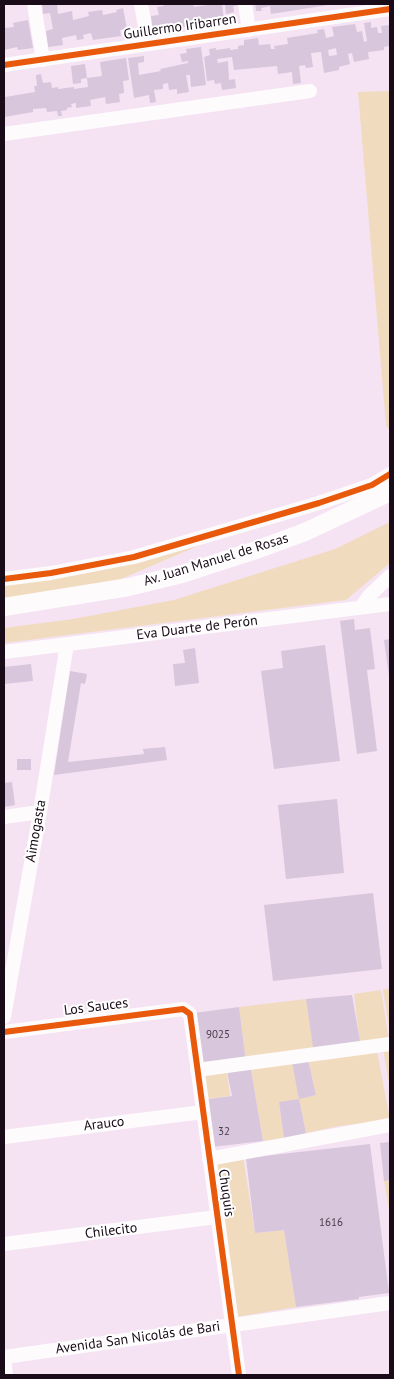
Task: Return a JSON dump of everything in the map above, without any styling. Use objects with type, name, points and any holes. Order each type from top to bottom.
[{"type":"main road","name":"Av. Juan Manuel de Rosas","points":[[4,607],[129,587],[182,574],[305,532],[390,492]]},
{"type":"main road","name":"Av. Juan Manuel de Rosas","points":[[4,615],[108,599],[192,582],[324,536],[390,503]]},
{"type":"street","points":[[34,4],[43,60]]},
{"type":"street","points":[[142,4],[148,44]]},
{"type":"street","points":[[246,4],[249,30]]},
{"type":"street","name":"Guillermo Iribarren","points":[[4,65],[249,30],[354,9],[390,9]]},
{"type":"street","points":[[4,134],[310,91]]},
{"type":"street","points":[[4,579],[51,573],[134,557],[319,503],[372,485],[390,474]]},
{"type":"street","points":[[361,607],[369,596],[390,576]]},
{"type":"street","name":"Eva Duarte de Perón","points":[[4,652],[390,604]]},
{"type":"street","name":"Aimogasta","points":[[4,1017],[67,644]]},
{"type":"street","points":[[4,817],[40,812]]},
{"type":"street","name":"Los Sauces","points":[[4,1032],[183,1009],[190,1014]]},
{"type":"street","name":"Chuquis","points":[[190,1014],[239,1375]]},
{"type":"street","points":[[197,1070],[390,1044]]},
{"type":"street","name":"Arauco","points":[[4,1137],[203,1112]]},
{"type":"street","points":[[209,1159],[390,1125]]},
{"type":"street","name":"Chilecito","points":[[4,1244],[217,1217]]},
{"type":"street","name":"Avenida San Nicolás de Bari","points":[[4,1357],[390,1303]]},
{"type":"street","points":[[4,1357],[6,1375]]},
{"type":"shaded area","points":[[390,91],[390,431],[386,425],[358,92]]},
{"type":"shaded area","points":[[390,522],[390,563],[346,600],[4,643],[4,628],[73,619],[174,600],[335,549]]},
{"type":"shaded area","points":[[214,539],[107,585],[4,603],[4,584]]},
{"type":"shaded area","points":[[390,988],[390,1032],[383,990]]},
{"type":"shaded area","points":[[381,990],[389,1041],[360,1044],[354,994]]},
{"type":"shaded area","points":[[306,999],[315,1054],[376,1046],[390,1120],[339,1126],[306,1133],[299,1099],[279,1103],[284,1138],[263,1141],[250,1064],[289,1057],[246,1063],[239,1007]],"holes":[[[307,1055],[316,1095],[300,1098],[291,1057]]]},
{"type":"shaded area","points":[[390,1048],[390,1089],[383,1049]]},
{"type":"shaded area","points":[[226,1066],[230,1096],[202,1100],[197,1070]]},
{"type":"shaded area","points":[[243,1156],[255,1233],[284,1230],[296,1307],[231,1318],[210,1161]]},
{"type":"shaded area","points":[[390,1180],[390,1208],[389,1209],[384,1181]]},
{"type":"building","points":[[42,4],[57,4],[58,14],[72,11],[73,20],[89,16],[88,12],[102,10],[103,15],[117,12],[116,10],[123,8],[127,29],[120,30],[121,36],[93,40],[91,33],[83,35],[84,39],[77,40],[76,35],[62,38],[63,45],[48,47],[46,31],[53,29],[50,13],[43,14]]},
{"type":"building","points":[[163,4],[193,4],[194,7],[207,4],[222,4],[224,21],[218,22],[218,17],[209,18],[210,23],[153,32],[151,16],[159,15],[157,7],[164,6]]},
{"type":"building","points":[[225,4],[239,5],[233,6],[234,12],[226,14]]},
{"type":"building","points":[[255,4],[328,5],[271,14],[270,6],[261,8],[262,11],[256,11]]},
{"type":"building","points":[[28,20],[33,48],[18,50],[17,47],[4,50],[4,28],[14,27],[13,23]]},
{"type":"building","points":[[371,22],[371,28],[377,27],[378,33],[382,33],[381,26],[390,25],[390,46],[384,47],[384,50],[368,52],[369,59],[354,62],[352,53],[348,54],[350,64],[339,67],[339,70],[324,73],[321,52],[311,53],[313,67],[299,66],[301,83],[293,84],[292,72],[278,74],[277,66],[234,70],[232,57],[217,59],[218,63],[228,61],[229,80],[235,79],[236,88],[222,90],[221,83],[215,84],[214,80],[207,81],[204,57],[210,55],[209,49],[238,49],[238,46],[244,45],[244,40],[258,38],[259,45],[270,44],[271,49],[275,49],[274,46],[288,44],[287,38],[318,33],[317,30],[324,29],[326,38],[334,36],[332,27],[355,24],[357,32],[362,31],[364,42],[367,41],[364,23]],"holes":[[[336,48],[337,55],[329,56],[328,50]]]},
{"type":"building","points":[[201,47],[206,85],[191,87],[190,75],[186,75],[189,92],[177,94],[177,89],[169,90],[168,83],[163,84],[163,89],[154,90],[156,102],[150,103],[149,95],[134,98],[128,58],[144,56],[144,62],[138,63],[139,75],[188,63],[188,61],[182,62],[180,54],[187,53],[186,49]]},
{"type":"building","points":[[126,58],[129,80],[123,81],[124,93],[119,94],[120,102],[106,104],[105,97],[90,100],[91,106],[76,108],[76,103],[71,104],[72,107],[61,111],[62,116],[58,116],[57,111],[47,112],[46,108],[33,109],[33,112],[4,117],[5,97],[35,92],[34,86],[37,86],[36,75],[41,74],[43,83],[51,82],[52,88],[74,87],[74,89],[88,87],[87,78],[102,76],[100,62]]},
{"type":"building","points":[[85,64],[87,78],[81,79],[81,83],[73,84],[71,66]]},
{"type":"building","points":[[354,619],[355,630],[370,628],[375,669],[367,670],[377,751],[357,754],[340,621]]},
{"type":"building","points":[[390,639],[390,676],[389,676],[384,640]]},
{"type":"building","points":[[325,645],[340,761],[274,769],[261,671],[283,668],[281,651]]},
{"type":"building","points":[[195,648],[199,683],[175,686],[173,664],[185,663],[183,650]]},
{"type":"building","points":[[31,664],[33,681],[4,684],[4,667]]},
{"type":"building","points":[[70,671],[87,674],[85,684],[81,683],[68,762],[144,754],[143,749],[165,747],[167,760],[54,775]]},
{"type":"building","points":[[17,759],[31,759],[31,770],[17,770]]},
{"type":"building","points":[[12,782],[15,805],[4,807],[4,783]]},
{"type":"building","points":[[337,799],[344,873],[286,879],[278,805]]},
{"type":"building","points":[[373,893],[382,969],[273,981],[264,905]]},
{"type":"building","points":[[352,995],[361,1047],[314,1054],[306,999]]},
{"type":"building","points":[[239,1007],[246,1063],[197,1070],[194,1013]]},
{"type":"building","points":[[307,1055],[316,1095],[299,1099],[291,1057]]},
{"type":"building","points":[[250,1064],[263,1141],[212,1147],[202,1100],[232,1096],[226,1066]]},
{"type":"building","points":[[299,1099],[306,1133],[284,1138],[279,1102]]},
{"type":"building","points":[[390,1142],[390,1180],[384,1181],[380,1143]]},
{"type":"building","points":[[370,1144],[389,1293],[359,1297],[357,1282],[359,1299],[296,1307],[284,1230],[255,1233],[246,1158]]},
{"type":"cycle path","points":[[4,65],[390,9]]},
{"type":"cycle path","points":[[4,579],[51,573],[134,557],[319,503],[372,485],[390,474]]},
{"type":"cycle path","points":[[4,1032],[183,1009],[190,1014],[239,1375]]}]
